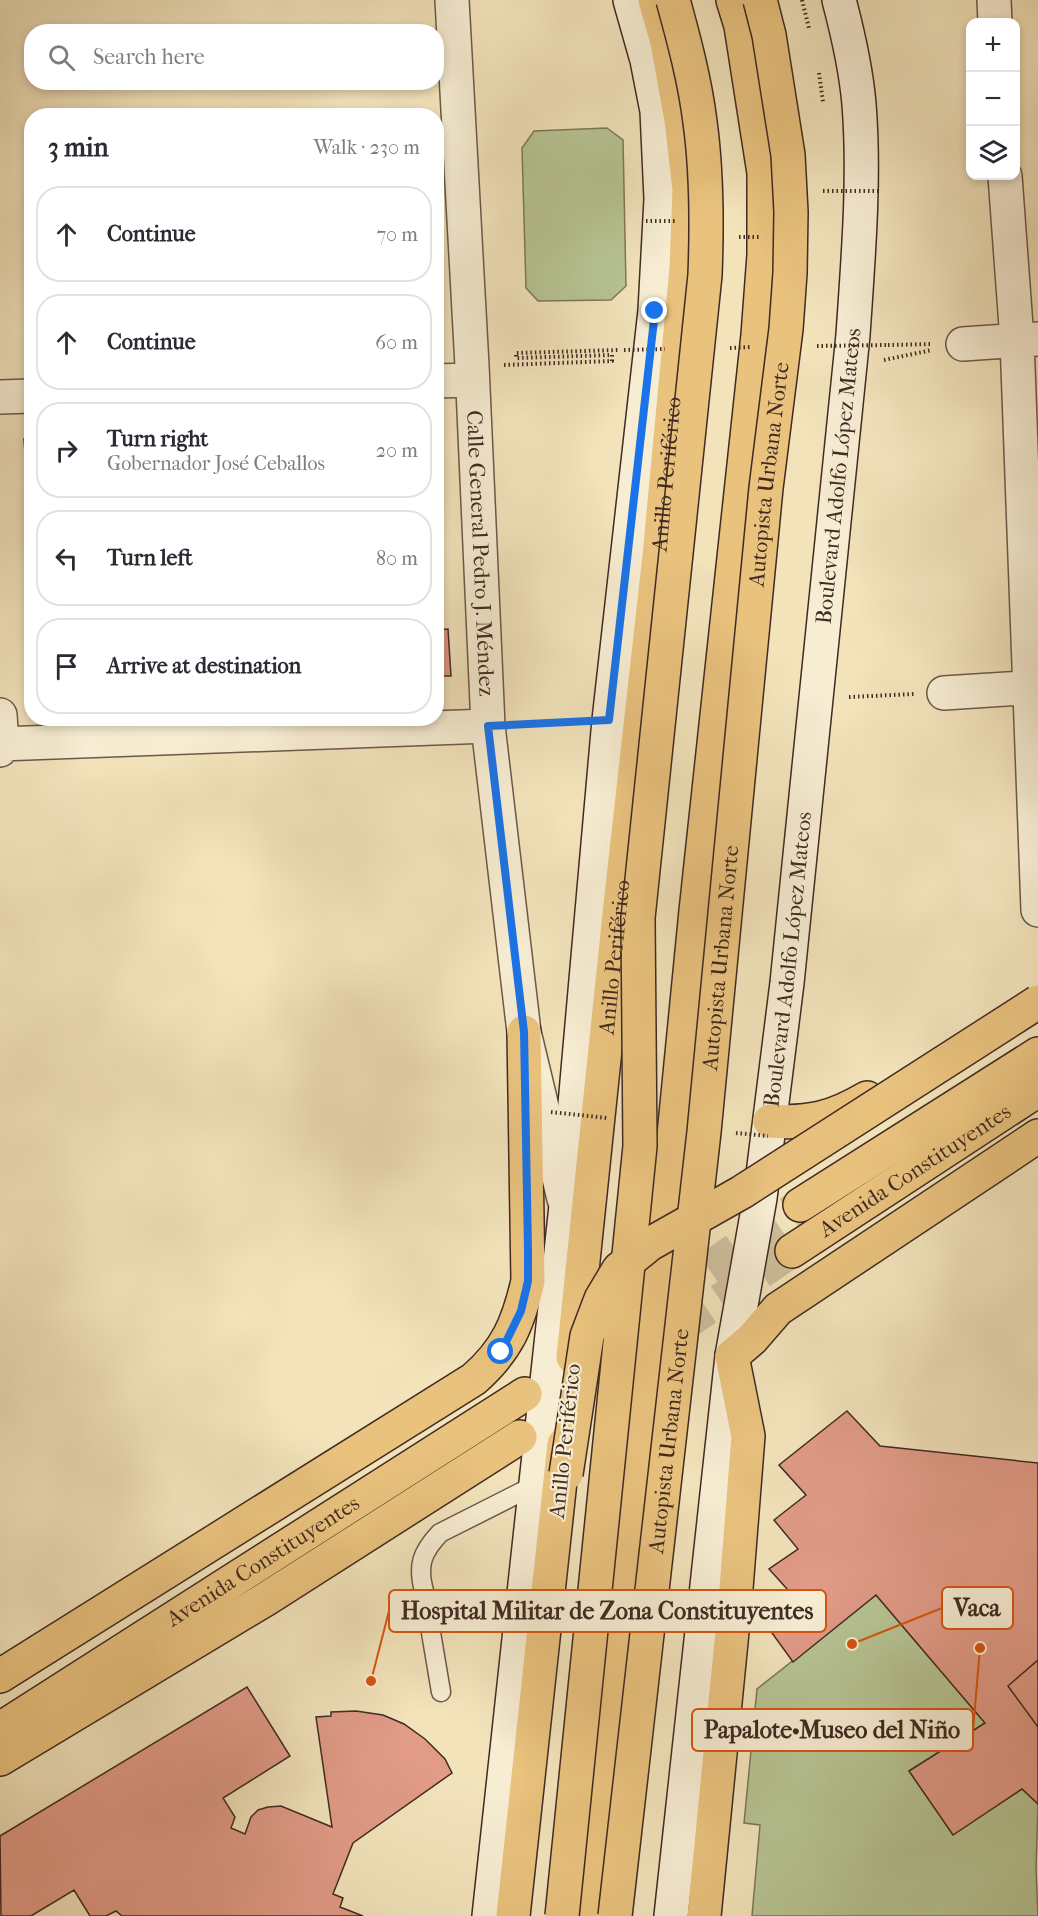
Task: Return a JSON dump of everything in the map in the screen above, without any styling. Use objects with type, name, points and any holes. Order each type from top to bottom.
[{"type":"main road","name":"Calle General Pedro J. Méndez","points":[[452,0],[488,726],[524,1032],[566,1206]]},
{"type":"main road","points":[[489,1916],[566,1206],[609,720],[655,311],[661,199],[657,111],[647,60],[630,0]]},
{"type":"main road","name":"Anillo Periférico","points":[[513,1916],[658,568],[686,268],[689,190],[675,87],[656,0]]},
{"type":"main road","points":[[562,1916],[640,1146],[638,918],[705,275],[707,220],[705,166],[700,121],[673,0]]},
{"type":"main road","points":[[590,1916],[664,1239],[697,899],[758,336],[764,255],[764,173],[741,26],[733,0]]},
{"type":"main road","name":"Autopista Urbana Norte","points":[[615,1916],[703,1144],[766,488],[790,284],[791,212],[788,155],[769,34],[760,0]]},
{"type":"main road","name":"Boulevard Adolfo López Mateos","points":[[671,1916],[732,1356],[760,1198],[787,983],[850,368],[859,232],[859,104],[850,46],[839,0]]},
{"type":"main road","points":[[994,0],[995,18]]},
{"type":"main road","points":[[1006,180],[1027,340],[1038,910]]},
{"type":"main road","points":[[963,344],[1027,340]]},
{"type":"main road","points":[[444,379],[472,373]]},
{"type":"main road","points":[[0,397],[24,396]]},
{"type":"main road","points":[[944,693],[1034,688]]},
{"type":"main road","points":[[0,738],[488,726]]},
{"type":"main road","points":[[770,1121],[811,1121],[846,1110],[936,1056],[1038,990]]},
{"type":"main road","points":[[519,1916],[566,1474],[587,1336],[601,1299],[619,1269],[650,1244],[742,1192],[1038,1002]]},
{"type":"main road","points":[[0,1676],[474,1378],[501,1352],[521,1311],[528,1281],[524,1032]]},
{"type":"main road","name":"Avenida Constituyentes","points":[[800,1205],[1038,1054]]},
{"type":"main road","name":"Avenida Constituyentes","points":[[792,1251],[1038,1090]]},
{"type":"main road","points":[[704,1916],[735,1601],[748,1436],[732,1356],[752,1339],[778,1309],[1038,1137]]},
{"type":"main road","name":"Avenida Constituyentes","points":[[0,1728],[525,1394]]},
{"type":"main road","name":"Avenida Constituyentes","points":[[0,1759],[266,1599],[520,1437]]},
{"type":"main road","points":[[0,1782],[194,1658],[266,1599]]},
{"type":"lane","points":[[441,1692],[420,1577],[423,1555],[430,1543],[441,1533],[537,1484]]},
{"type":"path","points":[[821,191],[879,191]]},
{"type":"path","points":[[850,368],[963,344]]},
{"type":"path","points":[[888,345],[963,344]]},
{"type":"path","points":[[472,373],[612,361],[612,355],[516,358],[516,353],[624,350]]},
{"type":"path","points":[[817,698],[944,693]]},
{"type":"path","points":[[488,726],[609,720]]},
{"type":"green space","points":[[607,128],[623,140],[626,286],[611,300],[538,301],[526,288],[522,148],[534,131]]},
{"type":"green space","points":[[876,1595],[985,1723],[909,1771],[953,1834],[1022,1789],[1038,1804],[1036,1869],[1038,1916],[752,1916],[760,1825],[744,1823],[757,1689]]},
{"type":"building","points":[[444,629],[448,629],[451,676],[444,676]]},
{"type":"building","points":[[847,1411],[880,1446],[1038,1463],[1038,1660],[1008,1686],[1038,1727],[1038,1804],[1022,1789],[953,1835],[909,1771],[985,1723],[876,1595],[793,1662],[764,1622],[796,1599],[769,1569],[798,1549],[774,1520],[806,1495],[779,1465]]},
{"type":"building","points":[[1038,1660],[1038,1727],[1008,1686]]},
{"type":"building","points":[[247,1687],[290,1756],[223,1798],[235,1817],[231,1828],[245,1834],[251,1817],[258,1810],[268,1807],[281,1806],[332,1827],[316,1717],[331,1716],[331,1712],[356,1711],[383,1715],[404,1724],[425,1739],[445,1759],[452,1773],[353,1843],[333,1894],[343,1898],[340,1907],[363,1916],[122,1916],[116,1911],[106,1916],[90,1916],[74,1890],[31,1916],[1,1916],[0,1836]]},
{"type":"tunnel","points":[[668,1296],[800,1205]]},
{"type":"tunnel","points":[[558,1410],[792,1251]]},
{"type":"place","name":"Vaca","points":[[852,1644]]},
{"type":"place","name":"Papalote•Museo del Niño","points":[[980,1648]]},
{"type":"place","name":"Hospital Militar de Zona Constituyentes","points":[[371,1681]]},
{"type":"route","points":[[501,1352],[521,1311],[528,1281],[524,1032],[488,726],[609,720],[655,311]]}]
